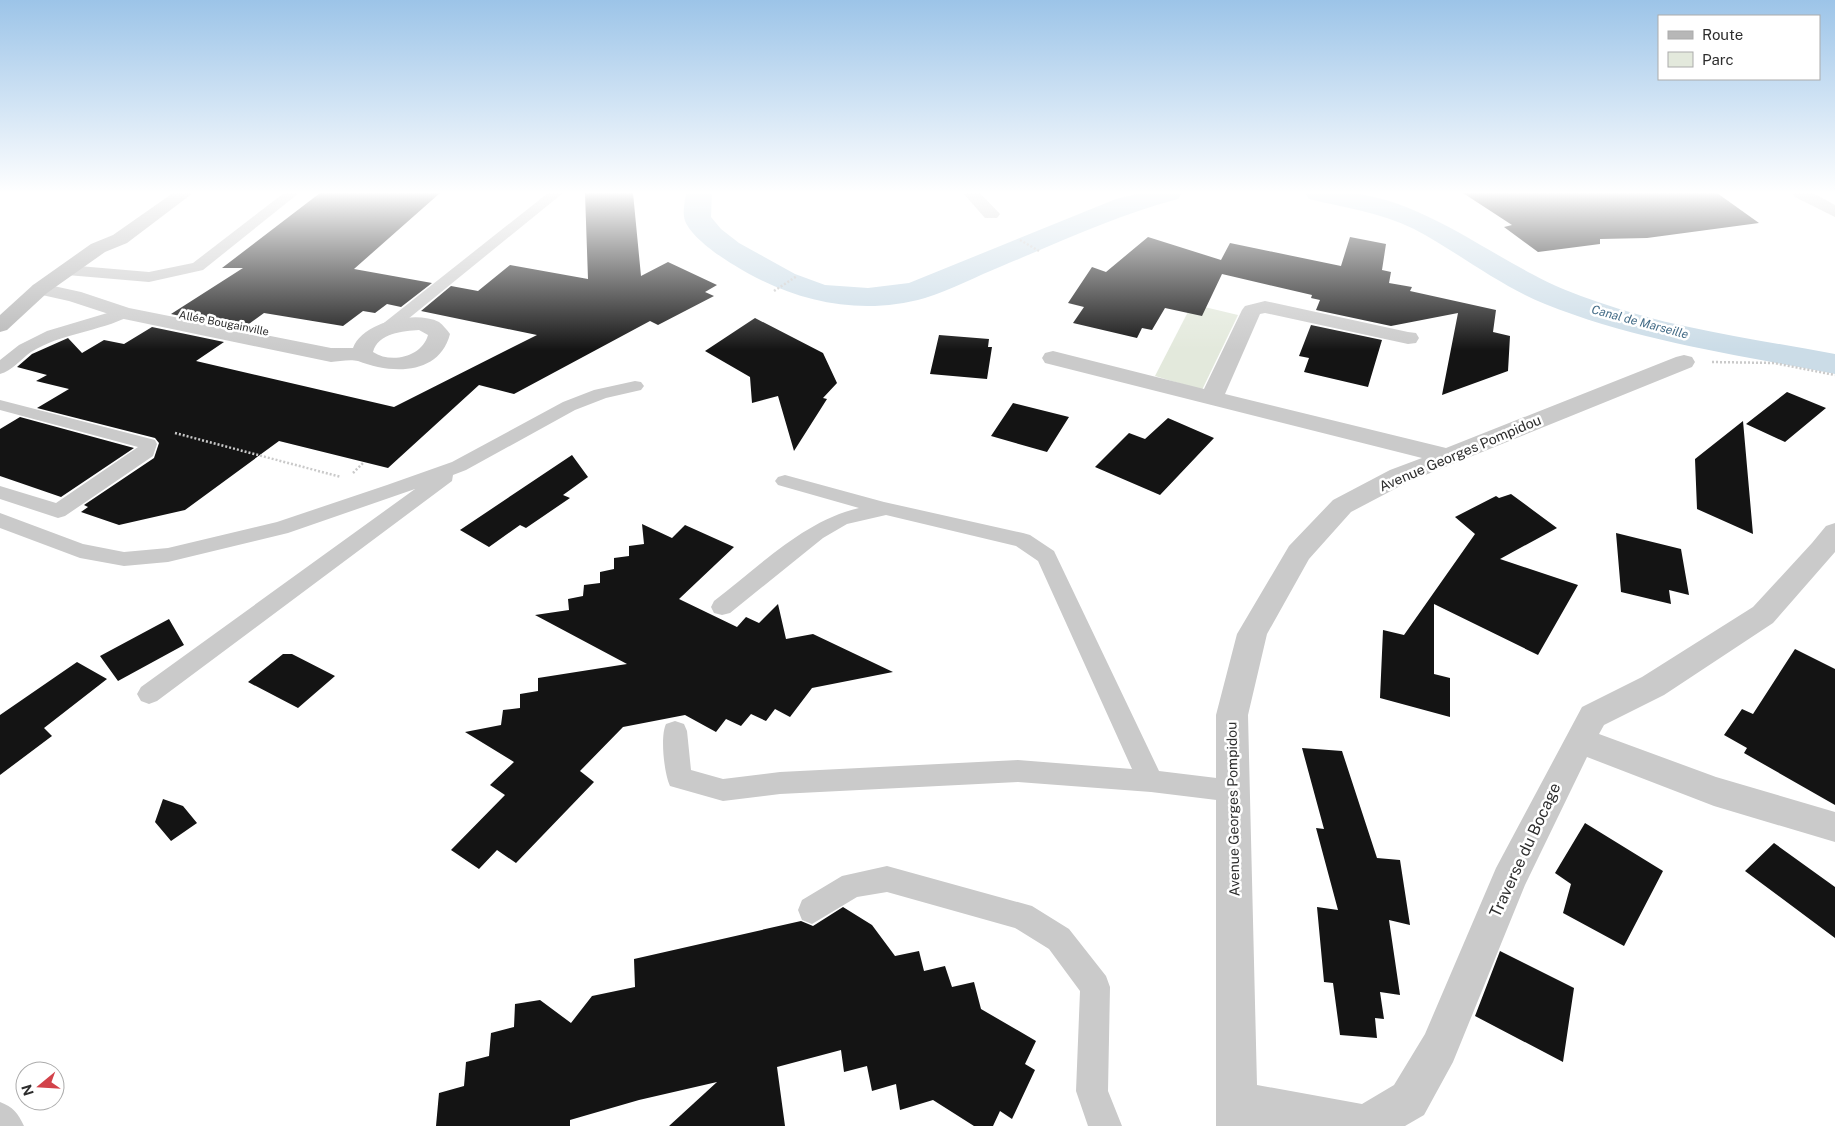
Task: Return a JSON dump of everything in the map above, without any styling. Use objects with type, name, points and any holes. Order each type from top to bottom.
[{"type":"street","points":[[0,311],[35,293],[104,246]]},
{"type":"street","points":[[0,326],[13,316],[35,293]]},
{"type":"street","name":"Allée Bougainville","points":[[35,293],[146,308],[338,346],[364,348]]},
{"type":"street","name":"Allée Bougainville","points":[[81,298],[124,313],[331,355],[364,348]]},
{"type":"street","points":[[1212,397],[1252,310],[1265,307],[1408,338]]},
{"type":"street","points":[[419,324],[432,327],[439,334],[439,342],[431,351],[417,359],[400,364],[383,364],[369,361],[364,348],[386,330],[402,325],[419,324]]},
{"type":"street","points":[[1053,358],[1446,456]]},
{"type":"street","name":"Avenue Georges Pompidou","points":[[1236,1114],[1232,715],[1252,634],[1299,553],[1342,506],[1399,476],[1684,362]]},
{"type":"street","name":"Traverse du Bocage","points":[[1236,1114],[1365,1126],[1409,1100],[1439,1048],[1508,880],[1578,740],[1593,716],[1653,686],[1763,615],[1822,550],[1835,532]]},
{"type":"street","points":[[1578,740],[1714,792],[1835,827]]},
{"type":"lane","points":[[67,270],[149,277],[198,268],[226,246]]},
{"type":"lane","points":[[386,330],[490,246]]},
{"type":"lane","points":[[0,369],[20,351],[46,337],[75,327],[107,322],[124,313]]},
{"type":"lane","points":[[0,520],[80,551],[124,558],[168,555],[281,528],[459,466],[569,406],[600,394],[635,386]]},
{"type":"lane","points":[[0,404],[148,444],[146,452],[58,511],[0,492]]},
{"type":"lane","points":[[148,694],[419,498],[459,466]]},
{"type":"lane","points":[[785,481],[886,508],[1023,540],[1047,556],[1151,781]]},
{"type":"lane","points":[[722,607],[816,532],[841,519],[886,508]]},
{"type":"lane","points":[[675,731],[680,778],[723,790],[780,783],[1018,771],[1151,781],[1233,791]]},
{"type":"lane","points":[[812,910],[852,885],[887,878],[1022,916],[1059,939],[1095,987],[1092,1091],[1105,1126]]},
{"type":"lane","points":[[0,1118],[7,1126]]},
{"type":"path","points":[[1030,246],[1039,251]]},
{"type":"path","points":[[774,291],[797,276]]},
{"type":"path","points":[[1684,362],[1774,363],[1835,375]]},
{"type":"green space","points":[[1192,304],[1238,315],[1202,390],[1155,376]]},
{"type":"building","points":[[251,246],[381,246],[354,269],[432,283],[401,307],[387,304],[375,313],[363,311],[343,326],[264,313],[242,329],[171,314],[243,268],[222,268]]},
{"type":"building","points":[[587,246],[638,246],[641,276],[668,262],[717,285],[705,292],[714,296],[658,325],[650,321],[514,394],[479,385],[388,468],[279,441],[185,510],[119,525],[81,512],[88,507],[84,505],[154,458],[159,443],[155,438],[37,408],[69,389],[36,381],[47,375],[17,367],[32,354],[68,338],[82,353],[104,340],[124,344],[152,327],[224,342],[196,361],[394,407],[537,335],[421,311],[451,286],[478,291],[510,265],[588,279]]},
{"type":"building","points":[[1138,246],[1175,246],[1221,260],[1229,246],[1242,246],[1341,266],[1347,246],[1386,246],[1382,270],[1391,272],[1389,283],[1412,287],[1410,291],[1496,310],[1493,332],[1510,336],[1508,371],[1442,395],[1458,313],[1391,326],[1316,310],[1320,300],[1311,298],[1312,295],[1222,274],[1202,316],[1165,308],[1152,330],[1142,328],[1137,338],[1073,323],[1084,307],[1068,303],[1092,267],[1106,272]]},
{"type":"building","points":[[1529,246],[1588,246],[1538,252]]},
{"type":"building","points":[[755,318],[823,353],[837,383],[823,398],[827,399],[794,451],[778,396],[752,403],[750,377],[705,351]]},
{"type":"building","points":[[1311,325],[1382,340],[1368,387],[1304,372],[1309,358],[1299,356]]},
{"type":"building","points":[[939,335],[989,339],[988,347],[992,347],[987,379],[930,374]]},
{"type":"building","points":[[1787,392],[1826,408],[1785,442],[1746,424]]},
{"type":"building","points":[[1013,403],[1069,417],[1047,452],[991,436]]},
{"type":"building","points":[[20,417],[134,448],[61,497],[0,476],[0,429]]},
{"type":"building","points":[[1168,418],[1214,438],[1160,495],[1095,467],[1129,433],[1145,439]]},
{"type":"building","points":[[1743,421],[1753,534],[1697,509],[1695,459]]},
{"type":"building","points":[[572,455],[588,477],[563,495],[570,498],[526,528],[520,525],[489,547],[460,530]]},
{"type":"building","points":[[1511,494],[1557,528],[1500,559],[1578,585],[1538,655],[1434,604],[1434,674],[1450,678],[1450,717],[1380,698],[1383,630],[1404,635],[1475,534],[1455,517],[1496,496],[1499,498]]},
{"type":"building","points":[[642,524],[672,538],[685,525],[734,547],[679,599],[737,627],[746,617],[759,623],[778,604],[786,639],[813,634],[893,672],[812,688],[790,717],[775,709],[766,721],[751,714],[741,726],[726,719],[716,732],[685,715],[623,727],[580,771],[594,782],[516,863],[497,850],[479,869],[451,850],[505,795],[490,785],[514,762],[465,732],[501,725],[503,710],[520,708],[520,694],[538,691],[538,678],[627,664],[535,615],[569,610],[568,599],[583,596],[584,585],[600,583],[600,572],[614,569],[614,558],[629,556],[629,546],[644,544]]},
{"type":"building","points":[[1616,533],[1681,549],[1689,595],[1669,590],[1671,604],[1621,592]]},
{"type":"building","points":[[169,619],[184,645],[118,681],[100,656]]},
{"type":"building","points":[[1795,649],[1835,669],[1835,805],[1744,753],[1747,748],[1724,735],[1742,709],[1753,714]]},
{"type":"building","points":[[283,654],[292,654],[335,676],[298,708],[248,682]]},
{"type":"building","points":[[77,662],[107,679],[44,728],[52,736],[0,775],[0,715]]},
{"type":"building","points":[[1302,748],[1342,751],[1377,858],[1400,860],[1410,925],[1389,920],[1400,995],[1380,992],[1384,1019],[1375,1018],[1377,1038],[1340,1035],[1333,983],[1324,982],[1317,907],[1338,910],[1316,828],[1324,829]]},
{"type":"building","points":[[163,799],[183,806],[197,823],[171,841],[155,822]]},
{"type":"building","points":[[1585,823],[1663,871],[1624,946],[1563,913],[1571,884],[1555,873]]},
{"type":"building","points":[[1774,843],[1835,887],[1835,938],[1745,871]]},
{"type":"building","points":[[843,907],[872,925],[895,956],[919,951],[924,971],[945,966],[952,987],[974,982],[981,1009],[1036,1041],[1025,1064],[1035,1070],[1012,1119],[1000,1111],[993,1126],[974,1126],[933,1100],[900,1110],[896,1084],[872,1091],[867,1066],[844,1072],[841,1050],[777,1067],[785,1126],[669,1126],[717,1082],[639,1100],[570,1120],[570,1126],[436,1126],[439,1093],[464,1086],[466,1062],[489,1056],[491,1033],[514,1027],[515,1004],[540,1000],[571,1023],[592,996],[635,987],[634,959],[801,921],[813,926]]},
{"type":"building","points":[[1500,951],[1574,988],[1563,1062],[1475,1016]]},
{"type":"waterway","name":"Canal de Marseille","points":[[724,246],[763,271],[784,281],[825,294],[868,297],[916,291],[1026,246]]},
{"type":"waterway","name":"Canal de Marseille","points":[[1463,246],[1505,271],[1555,297],[1623,320],[1693,337],[1835,364]]}]
